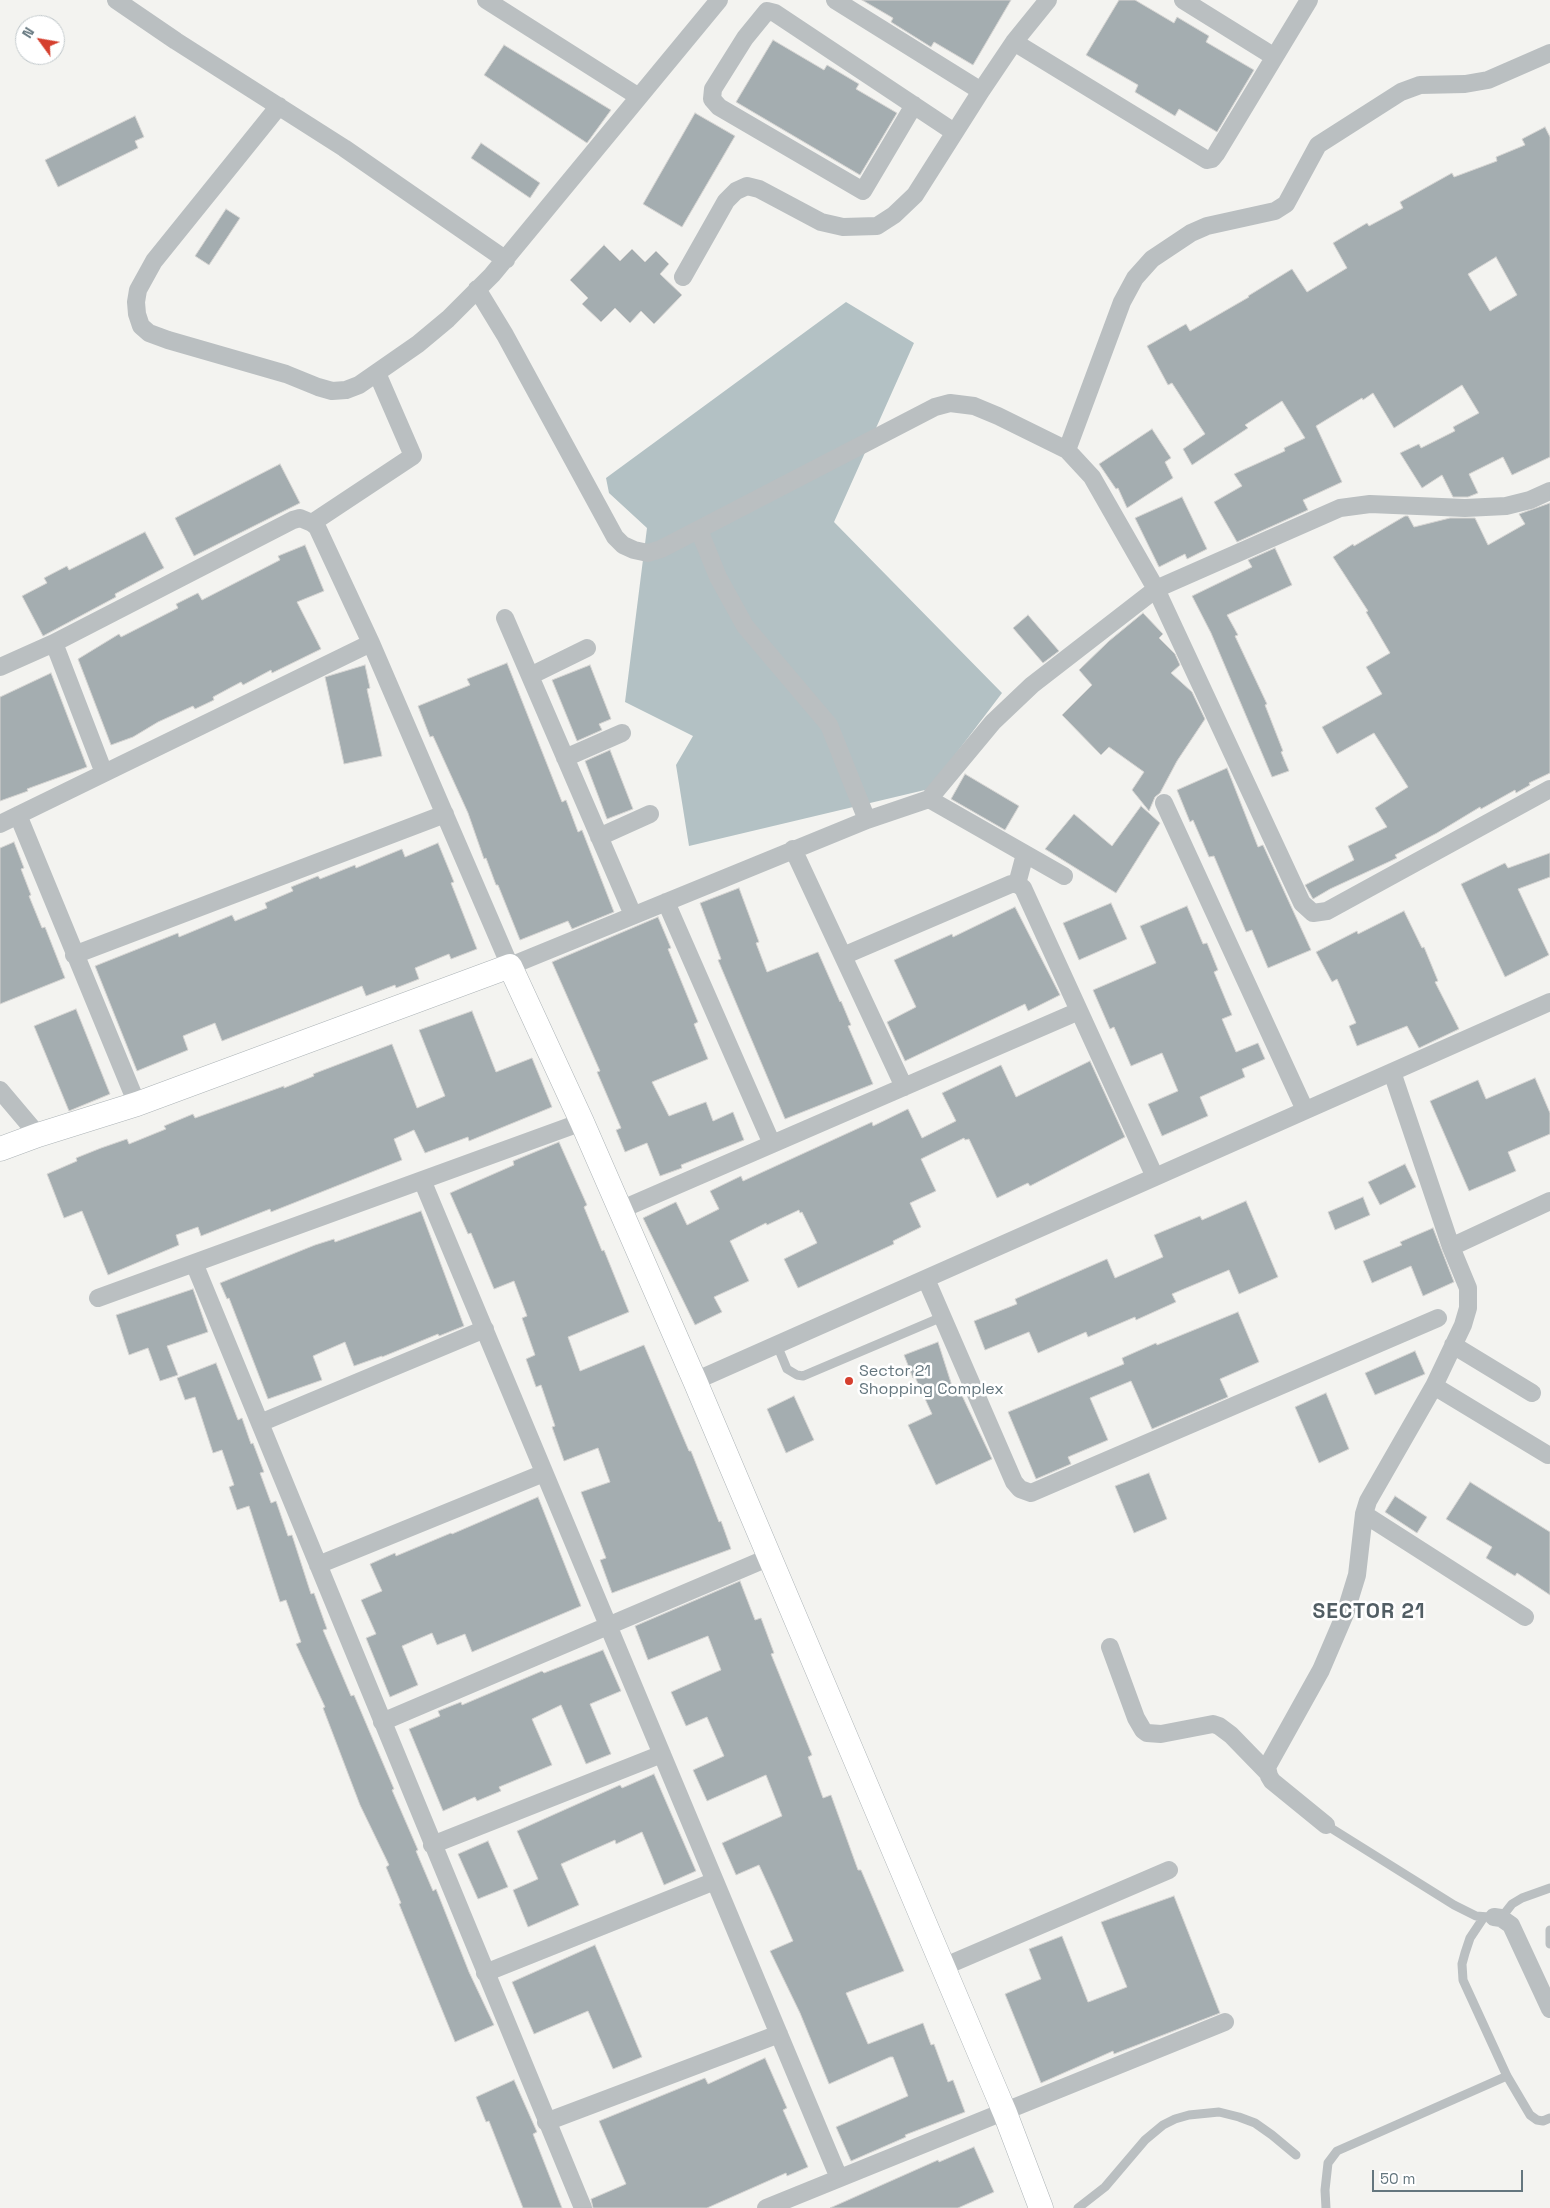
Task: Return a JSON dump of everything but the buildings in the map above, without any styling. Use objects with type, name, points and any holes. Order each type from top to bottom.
[{"type":"street","points":[[116,0],[344,148],[506,260]]},
{"type":"street","points":[[486,0],[639,97]]},
{"type":"street","points":[[279,106],[149,269],[138,290],[136,302],[141,326],[149,334],[168,340],[286,374],[332,391],[346,390],[359,385],[418,344],[448,319],[506,260],[719,0]]},
{"type":"street","points":[[835,0],[981,90]]},
{"type":"street","points":[[683,277],[726,201],[736,190],[747,186],[759,189],[821,222],[843,227],[877,226],[894,215],[915,195],[981,90],[1014,42],[1048,0]]},
{"type":"street","points":[[1182,0],[1273,56]]},
{"type":"street","points":[[1014,42],[1207,160],[1212,159],[1216,154],[1306,1]]},
{"type":"street","points":[[914,105],[864,191],[719,107],[712,100],[713,89],[745,38],[767,11],[775,13],[914,105],[954,132]]},
{"type":"street","points":[[1067,450],[1122,302],[1135,278],[1152,259],[1191,233],[1206,226],[1276,211],[1286,204],[1318,145],[1401,92],[1420,85],[1465,84],[1488,80],[1550,53]]},
{"type":"street","points":[[477,289],[505,336],[615,537],[623,545],[648,553],[661,549],[699,530],[935,407],[950,403],[974,406],[1067,450],[1092,477],[1156,589],[1302,903],[1313,912],[1327,911],[1550,789]]},
{"type":"street","points":[[312,523],[413,456],[377,373]]},
{"type":"street","points":[[0,1149],[137,1104],[510,966],[793,849],[867,820],[929,799],[993,722],[1032,684],[1156,589],[1340,508],[1370,504],[1484,507],[1522,502],[1550,491]]},
{"type":"street","points":[[0,667],[54,643],[293,520],[300,518],[317,527],[371,644],[510,966],[582,1122],[695,1381],[1005,2112],[1041,2208]]},
{"type":"street","points":[[699,530],[718,577],[745,626],[829,725],[838,742],[867,820]]},
{"type":"street","points":[[505,618],[633,916]]},
{"type":"street","points":[[54,643],[104,773]]},
{"type":"street","points":[[0,824],[371,644]]},
{"type":"street","points":[[530,676],[587,648]]},
{"type":"street","points":[[565,758],[622,733]]},
{"type":"street","points":[[929,799],[1064,876]]},
{"type":"street","points":[[1164,803],[1305,1110]]},
{"type":"street","points":[[74,954],[446,814]]},
{"type":"street","points":[[599,837],[650,814]]},
{"type":"street","points":[[18,815],[137,1104]]},
{"type":"street","points":[[793,849],[904,1087]]},
{"type":"street","points":[[1017,884],[1025,854]]},
{"type":"street","points":[[843,956],[1011,884],[1017,884],[1027,892],[1155,1177]]},
{"type":"street","points":[[666,902],[772,1144]]},
{"type":"street","points":[[695,1381],[1550,1002]]},
{"type":"street","points":[[620,1210],[1079,1011]]},
{"type":"street","points":[[1267,1772],[1271,1758],[1321,1670],[1345,1614],[1357,1575],[1364,1514],[1379,1480],[1434,1386],[1467,1316],[1468,1288],[1392,1072]]},
{"type":"street","points":[[0,1090],[38,1135]]},
{"type":"street","points":[[98,1298],[582,1122]]},
{"type":"street","points":[[422,1180],[840,2178]]},
{"type":"street","points":[[1452,1247],[1550,1201]]},
{"type":"street","points":[[194,1264],[583,2208]]},
{"type":"street","points":[[926,1279],[1014,1482],[1020,1489],[1032,1493],[1438,1318]]},
{"type":"street","points":[[260,1423],[484,1329]]},
{"type":"street","points":[[1453,1345],[1532,1393]]},
{"type":"street","points":[[1434,1386],[1548,1455]]},
{"type":"street","points":[[318,1565],[544,1473]]},
{"type":"street","points":[[1364,1514],[1525,1617]]},
{"type":"street","points":[[382,1722],[770,1557]]},
{"type":"street","points":[[1110,1647],[1136,1718],[1143,1730],[1147,1733],[1161,1734],[1212,1724],[1231,1735],[1267,1772],[1272,1781],[1326,1826]]},
{"type":"street","points":[[432,1845],[662,1754]]},
{"type":"street","points":[[943,1967],[1169,1870]]},
{"type":"street","points":[[485,1973],[715,1881]]},
{"type":"street","points":[[1493,1918],[1511,1925],[1550,2009]]},
{"type":"street","points":[[766,2208],[1226,2022]]},
{"type":"street","points":[[546,2122],[779,2034]]},
{"type":"lane","points":[[778,1345],[787,1368],[797,1375],[803,1376],[942,1317]]},
{"type":"lane","points":[[1326,1826],[1454,1905],[1493,1918]]},
{"type":"lane","points":[[1550,1888],[1522,1898],[1493,1918],[1470,1938],[1462,1964],[1464,1980],[1507,2076],[1533,2118],[1543,2122],[1550,2118]]},
{"type":"lane","points":[[1550,1930],[1550,1944]]},
{"type":"lane","points":[[1326,2208],[1325,2190],[1328,2163],[1337,2151],[1507,2076]]},
{"type":"lane","points":[[1078,2208],[1105,2187],[1151,2135],[1169,2122],[1188,2115],[1219,2112],[1239,2117],[1255,2123],[1296,2155]]},
{"type":"shaded area","points":[[846,302],[914,343],[834,522],[1002,693],[929,789],[689,846],[676,765],[693,736],[625,702],[647,528],[609,493],[606,478]]},
{"type":"place","name":"Sector 21 Shopping Complex","points":[[849,1381]]},
{"type":"district","name":"SECTOR 21","points":[[1369,1612]]}]
